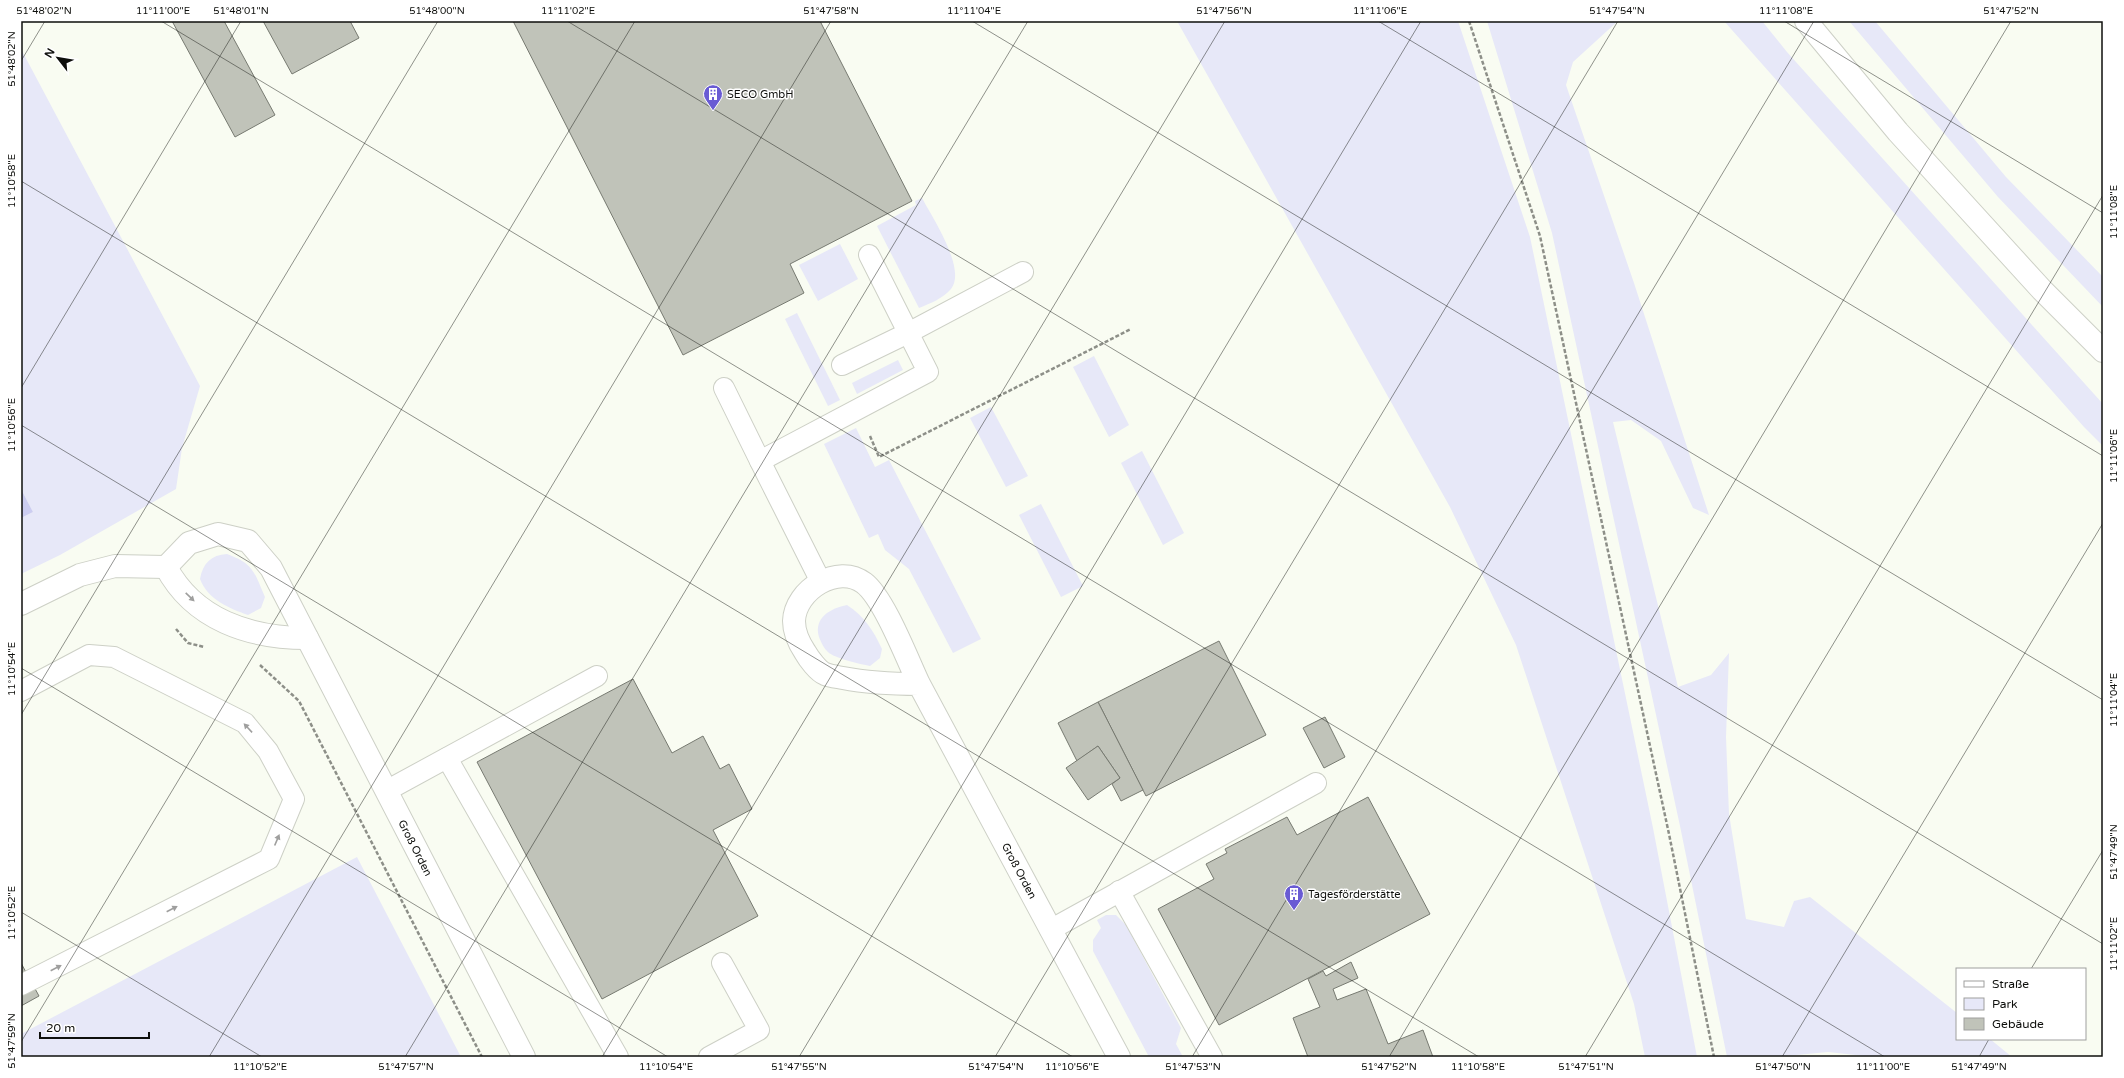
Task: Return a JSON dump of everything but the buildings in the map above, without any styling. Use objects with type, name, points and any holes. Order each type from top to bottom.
[{"type":"street","points":[[1806,21],[1904,138],[2042,290],[2103,351]]},
{"type":"street","name":"Groß Orden","points":[[166,567],[189,543],[218,534],[248,541],[271,568],[524,1057]]},
{"type":"street","points":[[21,604],[80,575],[101,569],[115,566],[166,567],[174,582],[206,613],[233,626],[260,634],[283,638],[307,638]]},
{"type":"street","name":"Groß Orden","points":[[919,684],[869,683],[824,674],[808,657],[798,642],[794,620],[799,603],[814,585],[834,578],[849,578],[864,583],[873,594],[895,631],[919,684],[1119,1057]]},
{"type":"lane","points":[[760,461],[928,372],[869,255]]},
{"type":"lane","points":[[842,365],[908,333],[1023,272]]},
{"type":"lane","points":[[724,388],[821,582]]},
{"type":"lane","points":[[21,691],[89,655],[114,657],[245,723],[268,751],[294,799],[268,859],[21,985]]},
{"type":"lane","points":[[386,791],[596,676]]},
{"type":"lane","points":[[447,758],[618,1057]]},
{"type":"lane","points":[[1050,930],[1316,784]]},
{"type":"lane","points":[[1119,891],[1212,1057]]},
{"type":"lane","points":[[709,1057],[759,1030],[722,963]]},
{"type":"path","points":[[1469,21],[1540,236],[1667,826],[1714,1057]]},
{"type":"path","points":[[857,409],[879,457],[1131,329]]},
{"type":"green space","points":[[1177,21],[1458,21],[1530,237],[1653,828],[1697,1057],[1645,1057],[1634,1004],[1516,645],[1450,507]]},
{"type":"green space","points":[[1487,21],[1618,21],[1573,62],[1566,85],[1634,283],[1709,515],[1693,508],[1661,441],[1631,420],[1613,422],[1678,687],[1711,675],[1729,653],[1726,737],[1729,814],[1746,919],[1784,927],[1794,901],[1810,897],[1956,1012],[1956,1040],[1991,1040],[2012,1057],[1874,1057],[1828,1052],[1774,1057],[1727,1057],[1680,826],[1552,233]]},
{"type":"green space","points":[[1724,21],[1762,21],[1787,52],[2103,404],[2103,446],[2084,427]]},
{"type":"green space","points":[[1849,21],[1875,21],[2006,177],[2103,277],[2103,307],[1998,197]]},
{"type":"green space","points":[[21,49],[200,386],[182,448],[176,489],[60,555],[21,574],[21,518],[33,512],[21,489]]},
{"type":"green space","points":[[922,198],[946,243],[955,269],[955,280],[951,289],[944,295],[919,308],[877,226],[916,205],[915,201]]},
{"type":"green space","points":[[840,244],[858,279],[818,301],[799,265]]},
{"type":"green space","points":[[797,313],[840,400],[828,406],[785,319]]},
{"type":"green space","points":[[1094,356],[1129,425],[1109,437],[1073,367]]},
{"type":"green space","points":[[898,360],[903,370],[857,394],[852,383]]},
{"type":"green space","points":[[991,407],[1028,476],[1006,487],[970,418]]},
{"type":"green space","points":[[856,428],[875,467],[889,460],[981,639],[953,653],[909,569],[885,550],[878,534],[869,538],[824,444]]},
{"type":"green space","points":[[1142,451],[1184,533],[1163,545],[1121,463]]},
{"type":"green space","points":[[1041,504],[1083,586],[1061,597],[1019,515]]},
{"type":"green space","points":[[227,554],[243,561],[248,565],[255,575],[265,597],[261,608],[248,615],[227,606],[214,598],[208,592],[200,579],[203,568],[212,558]]},
{"type":"green space","points":[[847,605],[859,614],[868,624],[882,649],[880,658],[870,666],[855,663],[829,653],[819,637],[818,630],[821,619],[830,611]]},
{"type":"green space","points":[[357,857],[461,1057],[21,1057],[21,1034]]},
{"type":"green space","points":[[1106,915],[1116,915],[1126,925],[1181,1028],[1176,1044],[1183,1057],[1149,1057],[1093,951],[1093,940],[1101,928],[1097,920]]},
{"type":"water","points":[[21,489],[33,512],[21,518]]},
{"type":"place","name":"SECO GmbH","points":[[713,111]]},
{"type":"place","name":"Tagesförderstätte","points":[[1294,911]]}]
